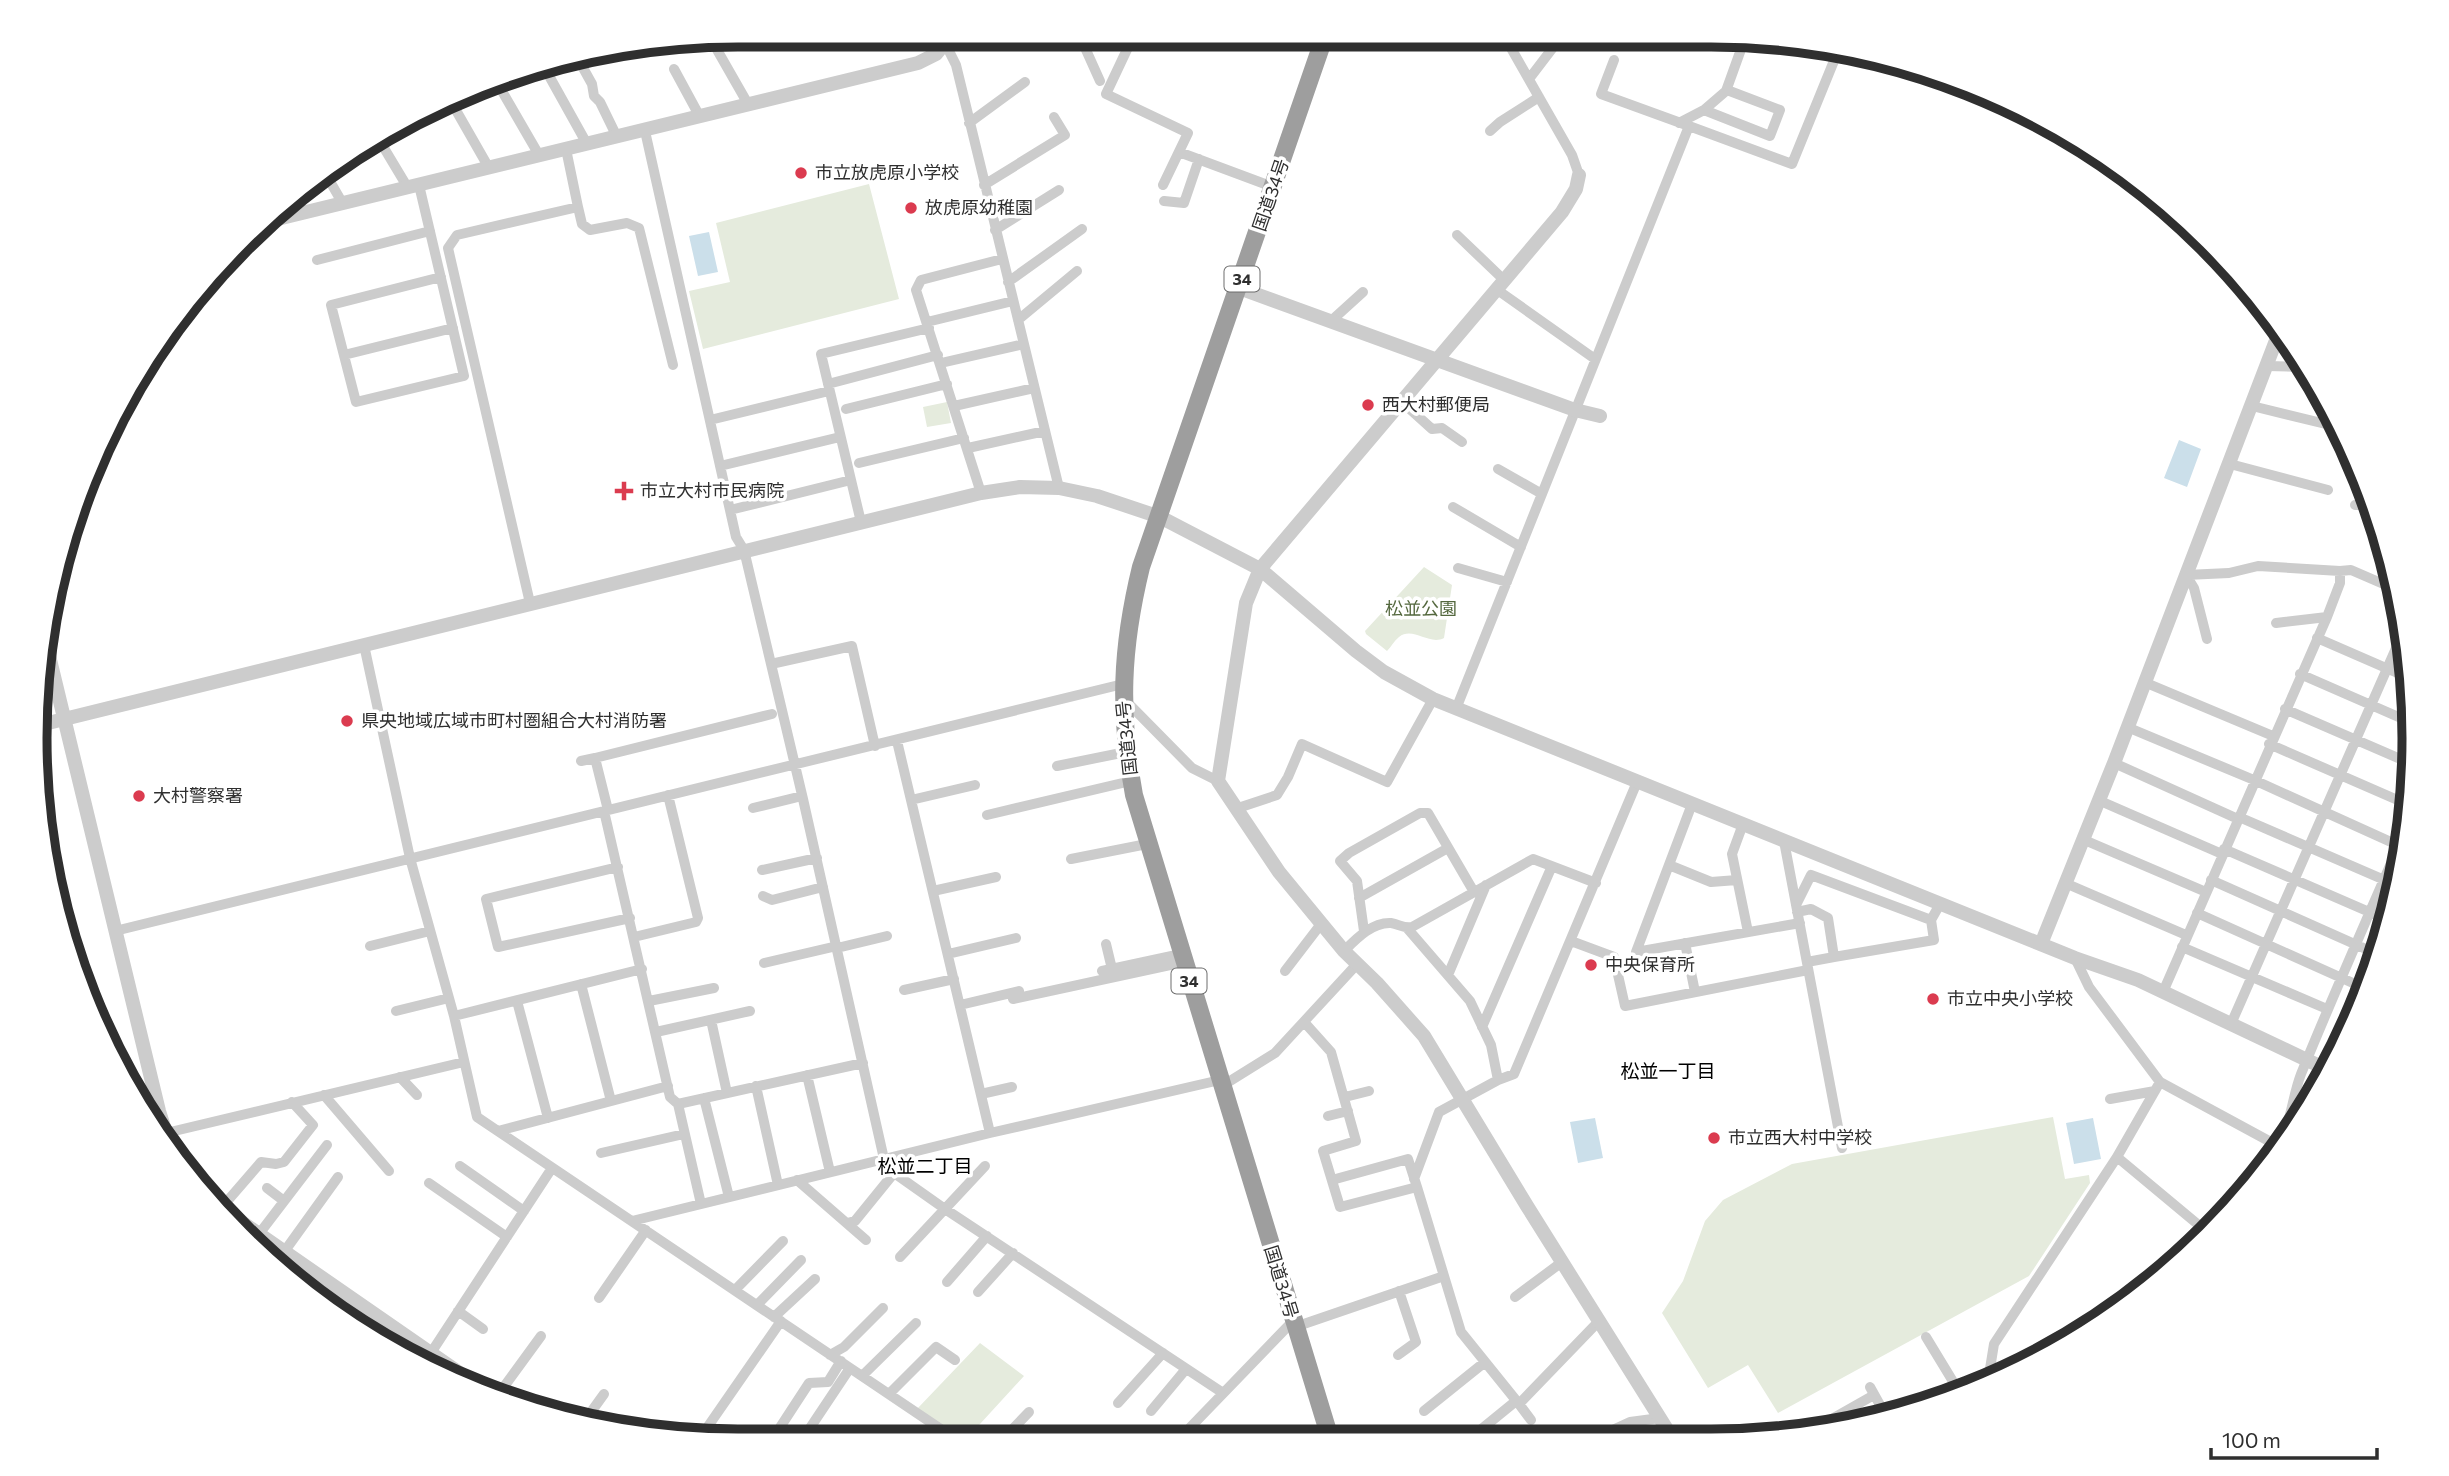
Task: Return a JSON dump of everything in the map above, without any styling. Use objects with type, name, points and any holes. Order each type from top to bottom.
[{"type":"highway","name":"国道34号","points":[[1321,47],[1141,567],[1125,649],[1123,691],[1126,752],[1147,844],[1327,1429]]},
{"type":"street","points":[[290,213],[343,204],[918,63],[936,54],[941,47]]},
{"type":"street","points":[[947,47],[956,65],[1059,488]]},
{"type":"street","points":[[1085,47],[1100,80]]},
{"type":"street","points":[[1128,47],[1106,94],[1188,133],[1163,185]]},
{"type":"street","points":[[1218,781],[1246,603],[1260,569],[1562,212],[1576,189],[1579,175],[1572,155],[1510,47]]},
{"type":"street","points":[[1529,79],[1553,47]]},
{"type":"street","points":[[716,48],[748,104]]},
{"type":"street","points":[[1456,709],[1595,359],[1684,125],[1727,90],[1741,48]]},
{"type":"street","points":[[1614,60],[1601,94],[1792,164],[1835,59]]},
{"type":"street","points":[[582,66],[592,85],[594,96],[600,102],[617,137]]},
{"type":"street","points":[[674,69],[700,117]]},
{"type":"street","points":[[548,74],[587,144]]},
{"type":"street","points":[[969,123],[1025,82]]},
{"type":"street","points":[[501,90],[539,155]]},
{"type":"street","points":[[1704,110],[1770,136],[1780,110],[1727,90]]},
{"type":"street","points":[[1490,131],[1539,97]]},
{"type":"street","points":[[455,108],[489,167]]},
{"type":"street","points":[[984,185],[1065,135],[1054,117]]},
{"type":"street","points":[[645,131],[736,537],[744,550],[803,796],[884,1159],[894,1173],[945,1209],[1223,1394]]},
{"type":"street","points":[[384,146],[413,186],[430,231],[441,277],[453,328],[464,376],[356,402],[331,305],[441,277]]},
{"type":"street","points":[[566,149],[582,224],[590,230],[627,223],[639,228],[673,365]]},
{"type":"street","points":[[1179,152],[1273,187]]},
{"type":"street","points":[[1164,201],[1184,203],[1199,159]]},
{"type":"street","points":[[330,181],[343,204]]},
{"type":"street","points":[[995,230],[1059,190]]},
{"type":"street","points":[[530,603],[449,248],[457,235],[578,207]]},
{"type":"street","points":[[1008,282],[1082,229]]},
{"type":"street","points":[[317,260],[430,231]]},
{"type":"street","points":[[1457,236],[1500,284],[1595,359]]},
{"type":"street","points":[[981,494],[916,290],[921,280],[1002,259]]},
{"type":"street","points":[[1018,320],[1077,271]]},
{"type":"street","points":[[1239,288],[1575,410],[1600,415]]},
{"type":"street","points":[[1331,321],[1363,292]]},
{"type":"street","points":[[861,522],[821,354],[1013,301]]},
{"type":"street","points":[[344,355],[453,328]]},
{"type":"street","points":[[2041,944],[2276,341]]},
{"type":"street","points":[[710,420],[939,359],[1024,344]]},
{"type":"street","points":[[2267,366],[2293,367]]},
{"type":"street","points":[[846,409],[947,384]]},
{"type":"street","points":[[954,406],[1034,388]]},
{"type":"street","points":[[1401,401],[1432,429],[1442,428],[1462,442]]},
{"type":"street","points":[[2252,405],[2327,424]]},
{"type":"street","points":[[859,463],[1045,431]]},
{"type":"street","points":[[720,466],[840,437]]},
{"type":"street","points":[[2230,464],[2328,490]]},
{"type":"street","points":[[1498,469],[1542,494]]},
{"type":"street","points":[[730,510],[851,480]]},
{"type":"street","points":[[48,724],[744,550],[981,494],[1020,487],[1059,488],[1097,496],[1160,517],[1260,569],[1365,658],[1384,672],[1433,699],[2163,992],[2319,1065]]},
{"type":"street","points":[[2355,505],[2361,505]]},
{"type":"street","points":[[1453,507],[1521,547]]},
{"type":"street","points":[[2186,575],[2229,573],[2258,566],[2351,570],[2384,584]]},
{"type":"street","points":[[1458,568],[1507,582]]},
{"type":"street","points":[[2163,992],[2326,617],[2340,583],[2340,571]]},
{"type":"street","points":[[2186,575],[2194,588],[2207,639]]},
{"type":"street","points":[[2276,623],[2326,617]]},
{"type":"street","points":[[2317,638],[2398,673]]},
{"type":"street","points":[[364,645],[410,858],[454,1016],[477,1117],[889,1394],[930,1429]]},
{"type":"street","points":[[771,664],[852,646],[875,746]]},
{"type":"street","points":[[2231,1024],[2396,648]]},
{"type":"street","points":[[51,665],[163,1120]]},
{"type":"street","points":[[2300,674],[2401,718]]},
{"type":"street","points":[[2144,682],[2398,800]]},
{"type":"street","points":[[115,931],[668,795],[1123,691],[1192,768],[1218,781],[1279,872],[1321,924],[1424,1036],[1667,1429]]},
{"type":"street","points":[[1235,809],[1277,795],[1289,778],[1302,744],[1387,782],[1433,699]]},
{"type":"street","points":[[2285,709],[2401,759]]},
{"type":"street","points":[[581,761],[772,713]]},
{"type":"street","points":[[2127,727],[2254,780],[2393,843]]},
{"type":"street","points":[[897,741],[990,1133]]},
{"type":"street","points":[[1057,766],[1126,752]]},
{"type":"street","points":[[595,758],[670,1097],[678,1104],[701,1204]]},
{"type":"street","points":[[2113,763],[2386,881]]},
{"type":"street","points":[[987,815],[1131,782]]},
{"type":"street","points":[[1415,1183],[1439,1112],[1461,1098],[1514,1074],[1637,782]]},
{"type":"street","points":[[911,800],[975,785]]},
{"type":"street","points":[[634,937],[696,922],[698,918],[668,795]]},
{"type":"street","points":[[753,808],[803,796]]},
{"type":"street","points":[[2098,800],[2378,915]]},
{"type":"street","points":[[1636,952],[1692,804]]},
{"type":"street","points":[[1364,931],[1357,880],[1340,861],[1349,853],[1420,813],[1428,813],[1474,892]]},
{"type":"street","points":[[1743,824],[1732,854],[1748,932]]},
{"type":"street","points":[[2082,839],[2206,892]]},
{"type":"street","points":[[1784,841],[1842,1148]]},
{"type":"street","points":[[1071,859],[1147,844]]},
{"type":"street","points":[[1359,898],[1448,848]]},
{"type":"street","points":[[762,870],[817,858]]},
{"type":"street","points":[[1407,928],[1533,859],[1595,883]]},
{"type":"street","points":[[1669,865],[1711,883],[1737,880]]},
{"type":"street","points":[[1482,1027],[1552,866]]},
{"type":"street","points":[[618,867],[486,899],[498,947],[630,918]]},
{"type":"street","points":[[1798,913],[1811,875],[1931,920]]},
{"type":"street","points":[[933,891],[996,877]]},
{"type":"street","points":[[2211,880],[2368,950]]},
{"type":"street","points":[[2065,883],[2186,935]]},
{"type":"street","points":[[1448,975],[1486,885]]},
{"type":"street","points":[[763,896],[772,900],[823,887]]},
{"type":"street","points":[[2288,1117],[2296,1086],[2340,978],[2371,912],[2383,893]]},
{"type":"street","points":[[1614,957],[1625,1006],[1807,966],[1834,957],[1934,940],[1931,920],[1940,904]]},
{"type":"street","points":[[1571,941],[1614,957],[1748,932],[1811,909],[1828,918],[1834,957]]},
{"type":"street","points":[[2197,913],[2356,985]]},
{"type":"street","points":[[1344,951],[1364,931],[1390,923],[1407,928],[1470,1000],[1491,1045],[1498,1080]]},
{"type":"street","points":[[1285,971],[1321,924]]},
{"type":"street","points":[[370,946],[430,931]]},
{"type":"street","points":[[764,963],[887,936]]},
{"type":"street","points":[[948,954],[1016,938]]},
{"type":"street","points":[[1685,943],[1695,992]]},
{"type":"street","points":[[1106,944],[1107,970],[1182,958]]},
{"type":"street","points":[[2182,947],[2327,1009]]},
{"type":"street","points":[[1013,999],[1182,958]]},
{"type":"street","points":[[2075,958],[2089,987],[2158,1087],[2271,1142]]},
{"type":"street","points":[[632,1221],[990,1133],[1221,1083],[1275,1053],[1358,963]]},
{"type":"street","points":[[454,1016],[642,969]]},
{"type":"street","points":[[904,989],[954,979]]},
{"type":"street","points":[[581,985],[611,1101]]},
{"type":"street","points":[[960,1005],[1040,986]]},
{"type":"street","points":[[649,1001],[714,988]]},
{"type":"street","points":[[396,1011],[449,998]]},
{"type":"street","points":[[517,1001],[548,1118]]},
{"type":"street","points":[[656,1032],[750,1011]]},
{"type":"street","points":[[711,1020],[727,1093]]},
{"type":"street","points":[[1305,1023],[1331,1052],[1356,1140],[1323,1152],[1340,1207],[1415,1183]]},
{"type":"street","points":[[171,1132],[464,1062]]},
{"type":"street","points":[[678,1104],[863,1063]]},
{"type":"street","points":[[807,1075],[830,1172]]},
{"type":"street","points":[[400,1077],[417,1095]]},
{"type":"street","points":[[498,1131],[668,1086]]},
{"type":"street","points":[[756,1086],[778,1185]]},
{"type":"street","points":[[981,1094],[1012,1087]]},
{"type":"street","points":[[2110,1099],[2158,1087]]},
{"type":"street","points":[[1990,1370],[1994,1344],[2117,1157],[2158,1087]]},
{"type":"street","points":[[1345,1097],[1369,1091]]},
{"type":"street","points":[[324,1095],[389,1171]]},
{"type":"street","points":[[704,1098],[729,1197]]},
{"type":"street","points":[[227,1201],[261,1162],[284,1162],[313,1125],[292,1102]]},
{"type":"street","points":[[1328,1116],[1348,1111]]},
{"type":"street","points":[[601,1153],[684,1134]]},
{"type":"street","points":[[327,1144],[259,1234],[412,1347]]},
{"type":"street","points":[[2117,1157],[2199,1226]]},
{"type":"street","points":[[1332,1180],[1408,1158],[1461,1332],[1531,1420]]},
{"type":"street","points":[[460,1166],[524,1211]]},
{"type":"street","points":[[900,1257],[985,1166]]},
{"type":"street","points":[[428,1356],[552,1168]]},
{"type":"street","points":[[847,1223],[855,1221],[894,1173]]},
{"type":"street","points":[[287,1260],[338,1177]]},
{"type":"street","points":[[797,1180],[866,1240]]},
{"type":"street","points":[[429,1183],[507,1237]]},
{"type":"street","points":[[267,1188],[284,1200]]},
{"type":"street","points":[[599,1298],[646,1230]]},
{"type":"street","points":[[947,1282],[987,1236]]},
{"type":"street","points":[[735,1290],[783,1241]]},
{"type":"street","points":[[978,1292],[1013,1253]]},
{"type":"street","points":[[757,1305],[801,1260]]},
{"type":"street","points":[[1516,1297],[1562,1262]]},
{"type":"street","points":[[312,1282],[317,1275]]},
{"type":"street","points":[[1189,1429],[1294,1324],[1444,1276]]},
{"type":"street","points":[[707,1428],[778,1319],[815,1279]]},
{"type":"street","points":[[1399,1291],[1416,1342]]},
{"type":"street","points":[[830,1354],[844,1347],[883,1308]]},
{"type":"street","points":[[458,1311],[483,1329]]},
{"type":"street","points":[[1482,1429],[1517,1402],[1599,1321]]},
{"type":"street","points":[[862,1376],[916,1323]]},
{"type":"street","points":[[504,1387],[541,1336]]},
{"type":"street","points":[[1926,1337],[1954,1384]]},
{"type":"street","points":[[1398,1355],[1416,1342],[1428,1339]]},
{"type":"street","points":[[889,1394],[936,1347],[955,1360]]},
{"type":"street","points":[[1118,1403],[1163,1353]]},
{"type":"street","points":[[1424,1411],[1485,1362]]},
{"type":"street","points":[[809,1429],[845,1365]]},
{"type":"street","points":[[779,1429],[809,1383],[828,1382],[845,1365]]},
{"type":"street","points":[[1151,1411],[1186,1369]]},
{"type":"street","points":[[1844,1415],[1872,1391],[1881,1407]]},
{"type":"street","points":[[591,1412],[604,1395]]},
{"type":"street","points":[[1013,1429],[1029,1412]]},
{"type":"street","points":[[1615,1429],[1630,1422],[1660,1418]]},
{"type":"green space","points":[[869,184],[899,299],[703,349],[689,291],[730,282],[716,223]]},
{"type":"green space","points":[[947,402],[951,423],[927,427],[923,407]]},
{"type":"green space","name":"松並公園","points":[[1424,567],[1452,585],[1444,638],[1433,640],[1404,634],[1387,651],[1365,631]]},
{"type":"green space","points":[[2053,1117],[2065,1179],[2089,1175],[2090,1183],[2029,1276],[1778,1413],[1748,1365],[1708,1388],[1662,1313],[1683,1281],[1705,1221],[1723,1200],[1792,1164]]},
{"type":"green space","points":[[980,1343],[1024,1376],[975,1429],[948,1429],[917,1409]]},
{"type":"water","points":[[709,232],[718,272],[698,276],[689,236]]},
{"type":"water","points":[[2179,440],[2201,449],[2187,487],[2164,478]]},
{"type":"water","points":[[1595,1118],[1603,1158],[1578,1163],[1570,1122]]},
{"type":"water","points":[[2093,1118],[2101,1159],[2074,1164],[2066,1123]]},
{"type":"place","name":"市立放虎原小学校","points":[[801,173]]},
{"type":"place","name":"放虎原幼稚園","points":[[911,208]]},
{"type":"place","name":"西大村郵便局","points":[[1368,405]]},
{"type":"place","name":"市立大村市民病院","points":[[624,491]]},
{"type":"place","name":"県央地域広域市町村圏組合大村消防署","points":[[347,721]]},
{"type":"place","name":"大村警察署","points":[[139,796]]},
{"type":"place","name":"中央保育所","points":[[1591,965]]},
{"type":"place","name":"市立中央小学校","points":[[1933,999]]},
{"type":"place","name":"市立西大村中学校","points":[[1714,1138]]},
{"type":"district","name":"松並一丁目","points":[[1668,1071]]},
{"type":"district","name":"松並二丁目","points":[[925,1166]]}]
